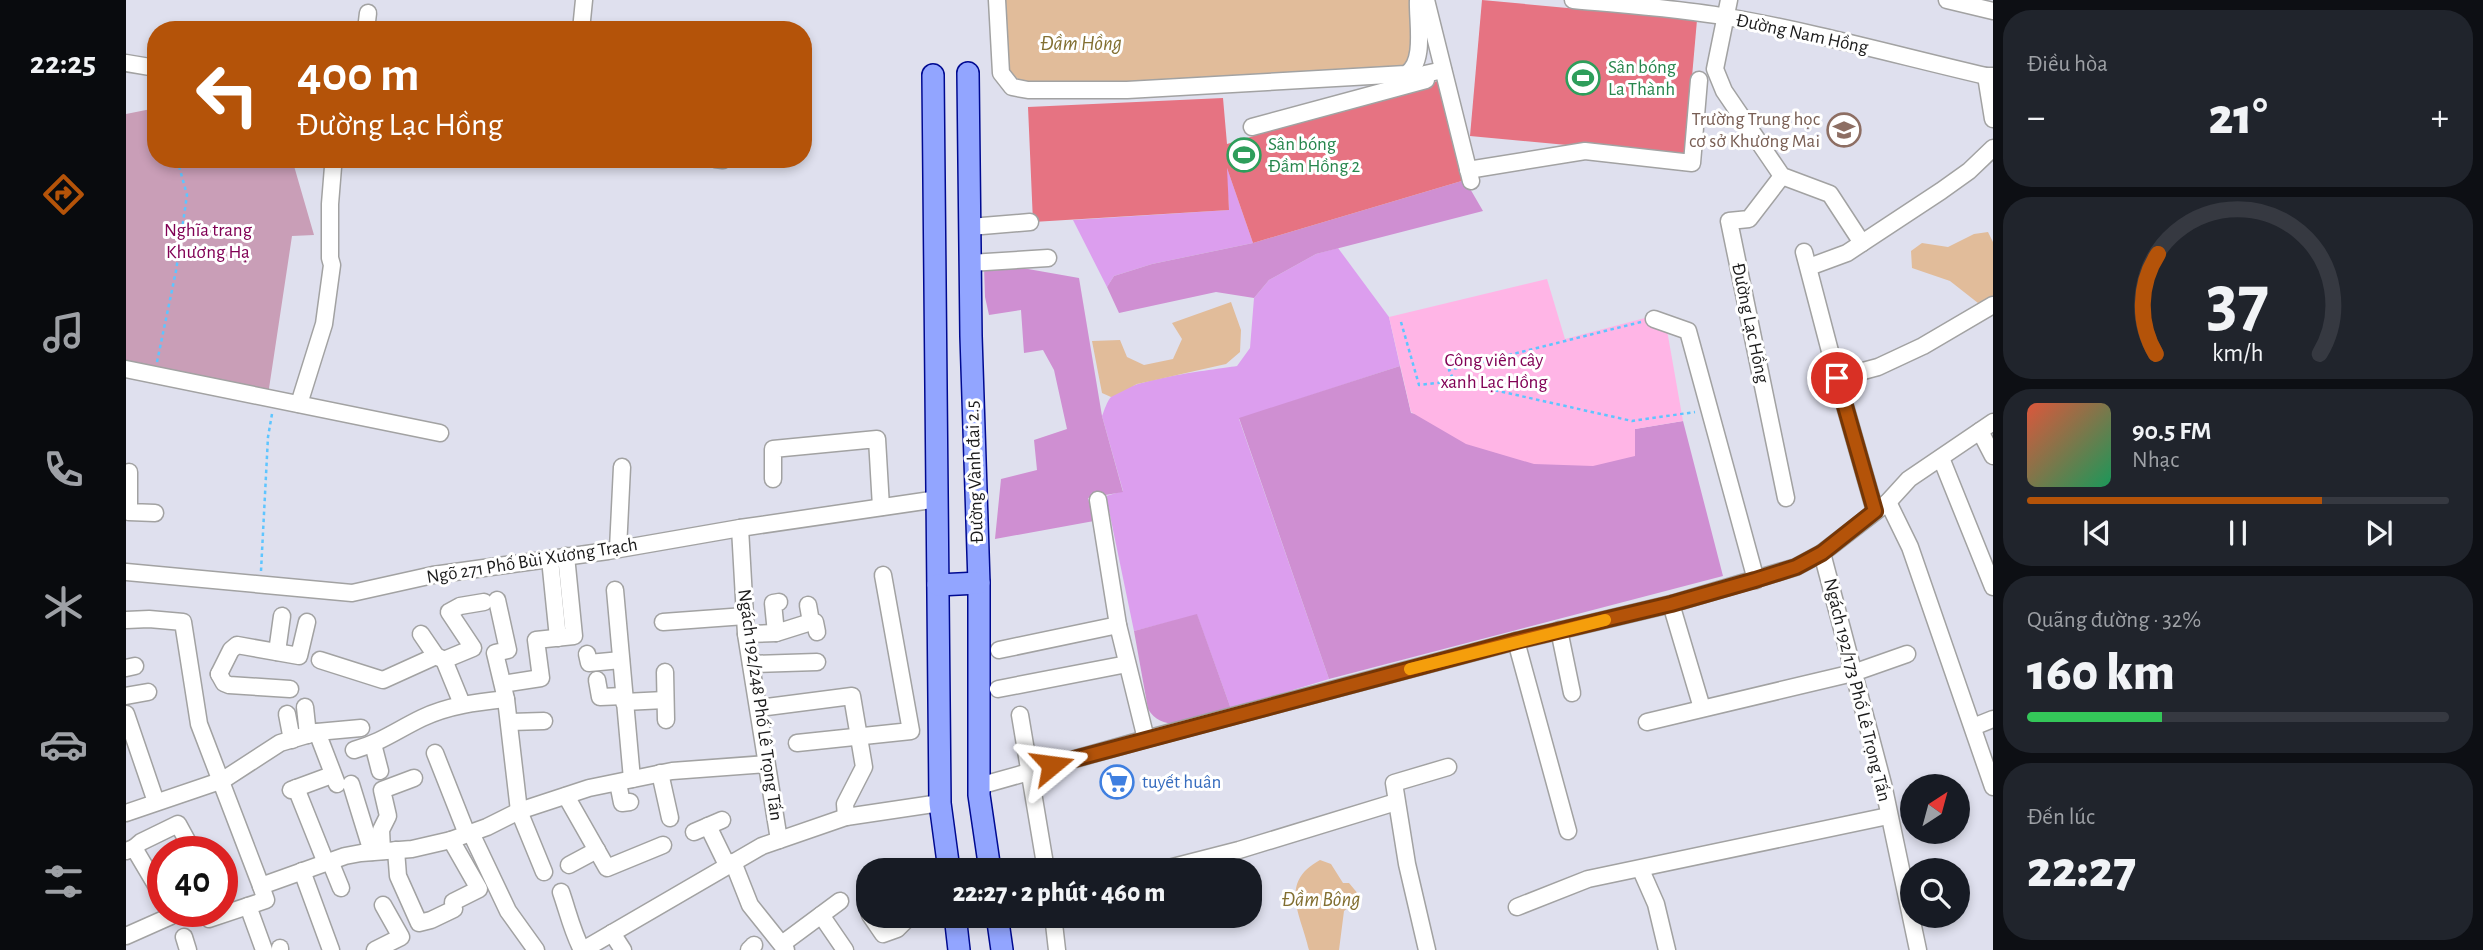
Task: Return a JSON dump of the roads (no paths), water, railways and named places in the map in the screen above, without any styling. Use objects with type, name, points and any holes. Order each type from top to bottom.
[{"type":"main road","name":"Đường Vành đai 2.5","points":[[968,73],[979,583],[979,786],[988,858]]},
{"type":"main road","name":"Đường Vành đai 2.5","points":[[933,75],[940,803],[947,858]]},
{"type":"main road","points":[[934,169],[968,165]]},
{"type":"main road","points":[[938,585],[979,583]]},
{"type":"main road","points":[[957,928],[960,950]]},
{"type":"main road","points":[[999,928],[1002,950]]},
{"type":"street","points":[[583,21],[584,0]]},
{"type":"street","points":[[997,0],[1001,73],[1012,87],[1028,90],[1127,90],[1406,74],[1413,70],[1418,59],[1422,6]]},
{"type":"street","name":"Đường Nam Hồng","points":[[1573,0],[1676,9],[1726,17],[1990,76]]},
{"type":"street","points":[[1729,0],[1715,69],[1724,92],[1751,117],[1782,176],[1830,194],[1862,243]]},
{"type":"street","points":[[1947,0],[1993,11]]},
{"type":"street","points":[[1422,6],[1443,70],[1470,175],[1585,151],[1692,163],[1699,80]]},
{"type":"street","points":[[367,21],[368,13]]},
{"type":"street","points":[[126,63],[147,66]]},
{"type":"street","points":[[1252,127],[1426,80],[1425,74],[1443,70]]},
{"type":"street","points":[[1990,76],[1993,119]]},
{"type":"street","points":[[1993,148],[1969,171],[1847,253],[1807,260],[1837,378],[1882,506],[1910,547],[1993,787]]},
{"type":"street","points":[[299,404],[324,324],[332,265],[330,204],[333,168]]},
{"type":"street","name":"Đường Lạc Hồng","points":[[1782,176],[1749,219],[1728,221],[1786,498]]},
{"type":"street","points":[[970,227],[1030,222]]},
{"type":"street","points":[[970,263],[1048,258]]},
{"type":"street","points":[[1837,378],[1878,367],[1923,346],[1993,305]]},
{"type":"street","points":[[1654,319],[1688,331],[1755,580]]},
{"type":"street","points":[[126,369],[440,433]]},
{"type":"street","points":[[979,786],[1146,738],[1516,641],[1671,604],[1796,567],[1822,553],[1882,506],[1909,480],[1987,427],[1993,456]]},
{"type":"street","points":[[773,479],[773,449],[877,439],[881,507]]},
{"type":"street","points":[[1941,458],[1993,587]]},
{"type":"street","points":[[618,549],[622,467]]},
{"type":"street","points":[[129,472],[129,512],[155,513]]},
{"type":"street","name":"Ngõ 271 Phố Bùi Xương Trạch","points":[[126,572],[352,593],[433,575],[938,499]]},
{"type":"street","points":[[1098,500],[1118,625],[1146,738]]},
{"type":"street","name":"Ngách 192/248 Phố Lê Trọng Tấn","points":[[740,528],[746,634],[779,840]]},
{"type":"street","name":"Ngách 192/173 Phố Lê Trọng Tấn","points":[[1822,553],[1883,784],[1918,950]]},
{"type":"street","points":[[354,750],[373,744],[424,717],[541,678],[536,640],[574,636],[558,558]]},
{"type":"street","points":[[797,743],[911,732],[883,575]]},
{"type":"street","points":[[615,590],[624,699],[625,781],[622,803],[630,802]]},
{"type":"street","points":[[320,660],[383,680],[473,648],[449,612],[460,606],[491,601],[508,650],[495,653],[510,722],[519,811],[544,872]]},
{"type":"street","points":[[776,633],[773,603],[779,602]]},
{"type":"street","points":[[1671,604],[1702,708]]},
{"type":"street","points":[[746,634],[814,627],[808,605]]},
{"type":"street","points":[[277,652],[282,616]]},
{"type":"street","points":[[663,622],[745,616]]},
{"type":"street","points":[[126,620],[183,622],[199,724],[266,900],[238,907]]},
{"type":"street","points":[[219,674],[231,650],[237,645],[299,656],[307,622]]},
{"type":"street","points":[[999,650],[1118,625]]},
{"type":"street","points":[[1559,631],[1572,693]]},
{"type":"street","points":[[421,634],[440,658],[463,704]]},
{"type":"street","points":[[1516,641],[1568,831]]},
{"type":"street","points":[[1647,722],[1853,673],[1907,654]]},
{"type":"street","points":[[621,660],[597,668],[600,697],[665,701]]},
{"type":"street","points":[[751,664],[817,662]]},
{"type":"street","points":[[998,689],[1127,664]]},
{"type":"street","points":[[665,671],[666,720]]},
{"type":"street","points":[[193,679],[219,674]]},
{"type":"street","points":[[219,674],[224,683],[229,685],[298,704],[339,781],[398,876],[419,923],[431,920],[479,889],[435,753]]},
{"type":"street","points":[[126,696],[148,692]]},
{"type":"street","points":[[759,708],[852,696],[864,767],[845,803],[846,817]]},
{"type":"street","points":[[292,740],[298,704]]},
{"type":"street","points":[[126,714],[156,802]]},
{"type":"street","points":[[1020,715],[1044,858]]},
{"type":"street","points":[[1973,727],[1993,719]]},
{"type":"street","points":[[510,722],[544,721]]},
{"type":"street","points":[[126,813],[221,780],[280,743],[312,733],[361,728]]},
{"type":"street","points":[[373,744],[380,771]]},
{"type":"street","points":[[261,886],[328,862],[383,851],[412,849],[463,835],[519,811],[589,788],[660,774],[766,764]]},
{"type":"street","points":[[1427,950],[1394,783],[1448,766]]},
{"type":"street","points":[[660,774],[670,818]]},
{"type":"street","points":[[383,851],[381,830],[388,816],[382,790],[414,778]]},
{"type":"street","points":[[339,781],[294,789],[341,888]]},
{"type":"street","points":[[566,796],[607,868],[663,845]]},
{"type":"street","points":[[1208,858],[1396,802]]},
{"type":"street","points":[[561,891],[571,930],[583,950],[762,846],[846,817],[940,803]]},
{"type":"street","points":[[1517,907],[1588,879],[1888,817]]},
{"type":"street","points":[[153,836],[178,824],[185,836]]},
{"type":"street","points":[[708,826],[750,905],[784,947],[840,901]]},
{"type":"street","points":[[463,835],[508,911],[536,950]]},
{"type":"street","points":[[147,839],[130,850],[147,874]]},
{"type":"street","points":[[569,865],[597,850]]},
{"type":"street","points":[[1641,870],[1656,904],[1667,950]]},
{"type":"street","points":[[302,872],[331,950]]},
{"type":"street","points":[[375,950],[401,937],[383,905]]},
{"type":"street","points":[[248,906],[275,949]]},
{"type":"street","points":[[821,915],[845,950]]},
{"type":"street","points":[[126,936],[147,927]]},
{"type":"street","points":[[879,928],[883,934],[898,928]]},
{"type":"street","points":[[1054,928],[1057,950]]},
{"type":"street","points":[[612,933],[623,950]]},
{"type":"water","name":"Đầm Hồng","points":[[1001,0],[1415,0],[1416,44],[1404,69],[1027,87],[1009,71]]},
{"type":"water","points":[[1988,232],[1993,242],[1993,297],[1978,303],[1950,281],[1912,268],[1911,251],[1922,243],[1948,247],[1974,234]]},
{"type":"water","points":[[1231,302],[1241,330],[1240,352],[1226,364],[1137,384],[1111,397],[1102,393],[1092,341],[1120,340],[1127,357],[1144,365],[1173,359],[1182,339],[1172,323]]},
{"type":"water","name":"Đầm Bông","points":[[1320,860],[1331,864],[1343,883],[1349,883],[1359,895],[1359,899],[1344,911],[1339,950],[1309,950],[1298,912],[1296,889],[1299,879]]},
{"type":"place","name":"Sân bóng La Thành","points":[[1583,78]]},
{"type":"place","name":"Trường Trung học cơ sở Khương Mai","points":[[1844,130]]},
{"type":"place","name":"Sân bóng Đầm Hồng 2","points":[[1244,155]]},
{"type":"place","name":"tuyết huân","points":[[1117,782]]},
{"type":"park label","name":"Nghĩa trang Khương Hạ","points":[[208,241]]},
{"type":"park label","name":"Công viên cây xanh Lạc Hồng","points":[[1494,371]]}]
